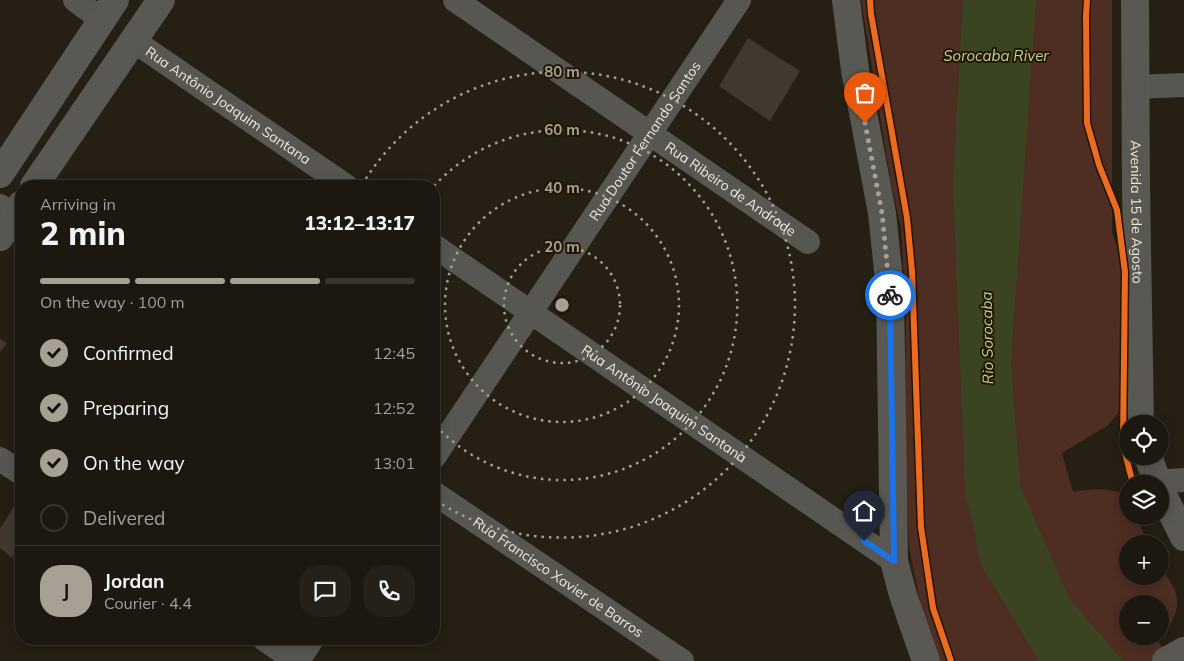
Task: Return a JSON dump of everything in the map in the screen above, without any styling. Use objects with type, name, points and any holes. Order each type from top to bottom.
[{"type":"main road","points":[[38,180],[161,0]]},
{"type":"main road","points":[[846,0],[855,70],[882,213],[890,289],[894,561],[903,595],[926,661]]},
{"type":"main road","name":"Avenida 15 de Agosto","points":[[1135,0],[1140,415]]},
{"type":"main road","points":[[0,174],[108,9]]},
{"type":"main road","points":[[1169,506],[1183,533]]},
{"type":"main road","points":[[903,595],[910,661]]},
{"type":"main road","points":[[1166,661],[1184,651]]},
{"type":"street","points":[[74,0],[108,9]]},
{"type":"street","name":"Rua Ribeiro de Andrade","points":[[454,0],[808,242]]},
{"type":"street","name":"Rua Doutor Fernando Santos","points":[[440,448],[739,0]]},
{"type":"street","name":"Rua Antônio Joaquim Santana","points":[[134,41],[337,180]]},
{"type":"street","points":[[1136,87],[1184,85]]},
{"type":"street","name":"Rua Antônio Joaquim Santana","points":[[440,250],[894,561]]},
{"type":"street","points":[[0,459],[15,469]]},
{"type":"street","points":[[1169,483],[1184,480]]},
{"type":"street","name":"Rua Francisco Xavier de Barros","points":[[440,497],[682,661]]},
{"type":"street","points":[[273,645],[297,661],[308,645]]},
{"type":"shaded area","points":[[861,0],[1112,0],[1112,233],[1128,277],[1126,371],[1121,410],[1107,426],[1062,453],[1073,492],[1100,489],[1119,492],[1119,525],[1140,525],[1144,535],[1119,535],[1119,585],[1169,585],[1169,580],[1177,597],[1175,616],[1169,627],[1169,595],[1119,595],[1119,645],[1160,645],[1173,661],[938,661],[920,602],[909,547],[904,443],[906,316],[901,227],[891,183]]},
{"type":"water","name":"Sorocaba River","points":[[963,0],[1036,0],[1011,361],[1020,485],[1069,598],[1123,661],[1039,661],[982,567],[965,491],[953,184]]},
{"type":"building","points":[[748,38],[800,71],[770,121],[719,86]]},
{"type":"building","points":[[0,339],[7,343],[0,352]]},
{"type":"building","points":[[15,505],[15,553],[12,558],[0,548],[0,529]]},
{"type":"cycle path","points":[[870,0],[907,218],[912,271],[921,527],[933,608],[951,661]]},
{"type":"cycle path","points":[[1087,0],[1087,123],[1099,165],[1117,210],[1125,272],[1123,445],[1131,475]]},
{"type":"way so far","points":[[865,123],[882,213],[890,295]]},
{"type":"route","points":[[864,541],[894,561],[890,295]]},
{"type":"water label","name":"Rio Sorocaba","points":[[987,338]]}]
